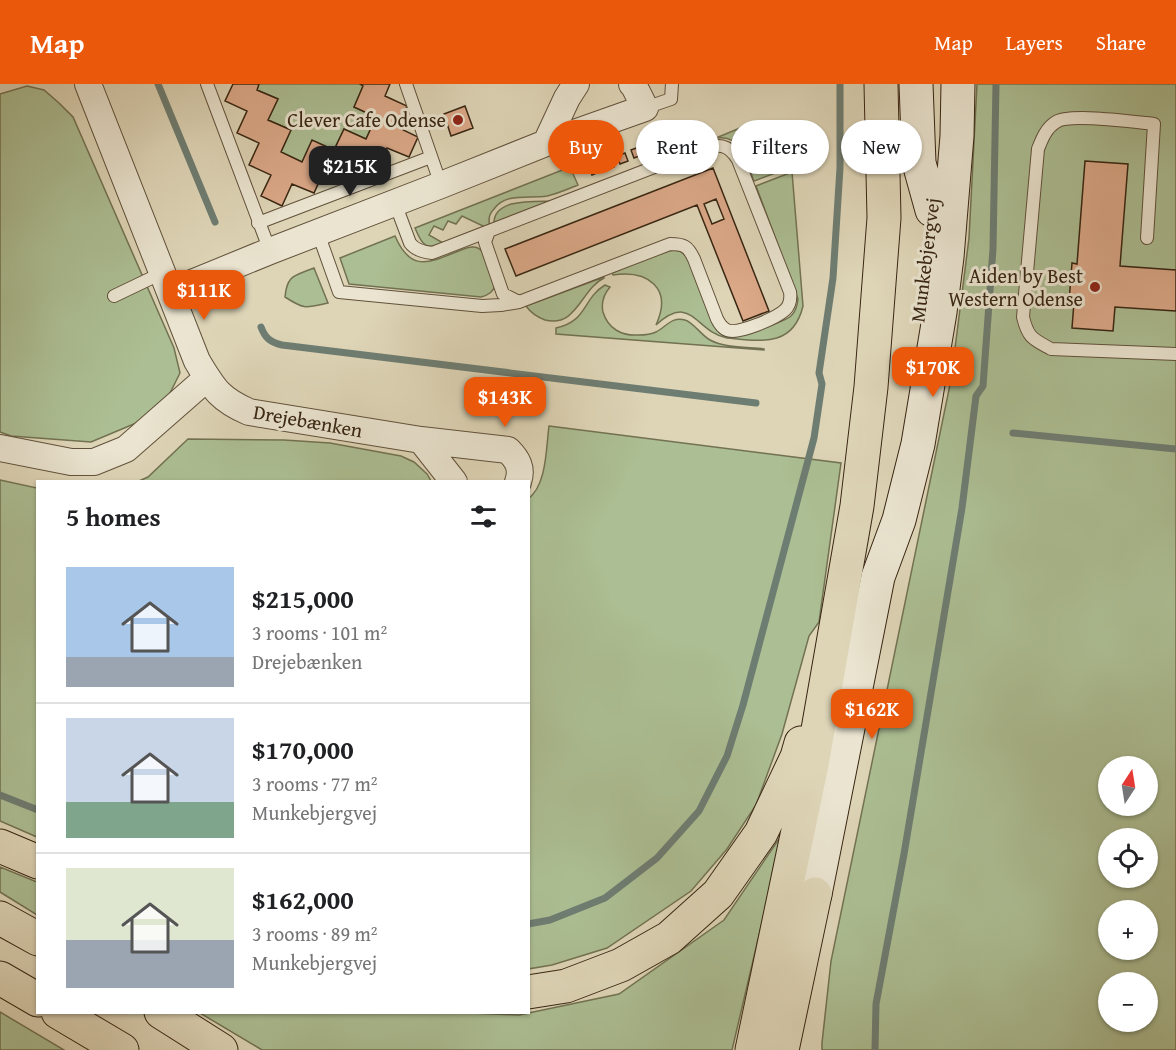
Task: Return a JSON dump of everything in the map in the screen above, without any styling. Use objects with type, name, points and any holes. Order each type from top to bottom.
[{"type":"highway","points":[[752,1050],[812,764],[856,506],[871,387],[884,218],[881,84]]},
{"type":"highway","points":[[530,992],[566,986],[621,965],[669,938],[718,894],[761,833],[797,757],[836,624]]},
{"type":"highway","points":[[0,846],[36,861]]},
{"type":"highway","points":[[782,1050],[815,894]]},
{"type":"highway","points":[[799,1050],[799,1022],[815,894]]},
{"type":"highway","points":[[0,918],[36,938]]},
{"type":"highway","points":[[0,978],[36,999]]},
{"type":"highway","points":[[61,1014],[122,1050]]},
{"type":"highway","points":[[163,1014],[221,1050]]},
{"type":"street","name":"Drejebænken","points":[[88,84],[197,361],[207,378],[227,401],[249,412],[422,440],[508,450],[517,459],[521,473],[519,480]]},
{"type":"street","points":[[546,143],[576,84]]},
{"type":"street","points":[[166,283],[270,251],[546,143],[645,108],[632,84]]},
{"type":"street","points":[[916,84],[919,164],[932,210]]},
{"type":"street","name":"Munkebjergvej","points":[[878,577],[901,446],[932,210],[939,84]]},
{"type":"street","points":[[815,894],[878,577],[899,520],[918,444],[940,312],[952,207],[958,84]]},
{"type":"street","points":[[0,448],[71,462],[94,462],[113,456],[126,449],[207,378]]},
{"type":"street","points":[[422,440],[452,480]]},
{"type":"lane","points":[[207,84],[270,251]]},
{"type":"lane","points":[[406,84],[441,185]]},
{"type":"lane","points":[[645,108],[671,99],[672,84]]},
{"type":"lane","points":[[1147,238],[1154,124],[1072,118],[1057,121],[1045,133],[1038,149],[1023,317],[1027,331],[1035,340],[1051,349],[1176,354]]},
{"type":"lane","points":[[318,233],[339,292],[482,306],[501,305],[519,302],[670,244],[680,244],[690,250],[717,319],[721,326],[728,330],[745,329],[779,314],[789,304],[790,292],[738,160],[733,151],[725,147],[714,146],[701,149],[432,253],[413,247],[410,243],[395,203]]},
{"type":"lane","points":[[258,223],[431,157]]},
{"type":"lane","points":[[489,231],[485,243],[503,294],[519,302]]},
{"type":"lane","points":[[114,296],[166,283]]},
{"type":"green space","points":[[259,84],[360,84],[363,86],[354,107],[376,117],[366,139],[344,129],[334,150],[302,162],[281,152],[291,130],[268,120],[278,99],[257,90]]},
{"type":"green space","points":[[977,84],[1176,84],[1176,1050],[822,1050],[831,961],[951,380],[969,238]]},
{"type":"green space","points":[[27,86],[44,90],[73,117],[174,348],[180,373],[169,395],[141,421],[91,442],[11,436],[0,432],[0,94]]},
{"type":"green space","points":[[731,132],[731,140],[719,137]]},
{"type":"green space","points":[[552,174],[573,174],[578,185],[547,196],[505,200],[491,213],[490,226],[485,227],[462,216],[456,224],[448,221],[443,230],[434,226],[429,235],[443,243],[432,246],[422,242],[415,228]]},
{"type":"green space","points":[[752,174],[772,174],[754,181]]},
{"type":"green space","points":[[792,174],[803,306],[792,329],[774,339],[727,338],[707,329],[686,313],[678,312],[656,325],[661,301],[654,284],[637,276],[613,275],[612,273],[671,250],[683,253],[688,259],[713,324],[723,335],[732,337],[760,330],[787,319],[794,312],[798,299],[756,186]]},
{"type":"green space","points":[[555,201],[494,224],[496,215],[508,205]]},
{"type":"green space","points":[[395,236],[407,255],[420,262],[467,248],[480,249],[490,268],[494,289],[481,297],[349,284],[340,258]]},
{"type":"green space","points":[[314,268],[328,303],[306,307],[285,297],[288,284],[293,277]]},
{"type":"green space","points":[[604,277],[596,283],[572,313],[556,321],[545,320],[534,315],[526,306]]},
{"type":"green space","points":[[605,285],[610,287],[602,305],[605,318],[621,333],[650,334],[680,319],[688,321],[716,343],[764,350],[556,334],[556,328],[566,325],[580,315],[592,297]]},
{"type":"green space","points":[[549,426],[841,463],[819,622],[809,636],[782,734],[756,805],[727,849],[691,891],[607,948],[552,965],[530,969],[530,497],[539,485],[546,455]]},
{"type":"green space","points":[[188,439],[284,440],[330,443],[401,456],[414,462],[430,480],[141,480],[148,477]]},
{"type":"green space","points":[[0,480],[36,488],[36,837],[0,821]]},
{"type":"green space","points":[[783,833],[732,1050],[262,1050],[202,1014],[530,1014],[619,994],[724,920]]},
{"type":"green space","points":[[0,867],[36,882],[36,914],[0,892]]},
{"type":"green space","points":[[0,1012],[64,1050],[0,1050]]},
{"type":"building","points":[[233,84],[259,84],[257,90],[278,99],[268,120],[291,130],[281,152],[302,162],[312,140],[334,150],[344,129],[366,139],[376,117],[354,107],[363,86],[360,84],[390,84],[385,96],[407,106],[397,127],[418,137],[409,157],[387,148],[377,170],[355,160],[345,181],[324,171],[314,193],[292,184],[282,206],[261,196],[271,175],[249,165],[259,143],[237,133],[247,111],[225,101]]},
{"type":"building","points":[[465,106],[473,128],[451,136],[444,114]]},
{"type":"building","points":[[636,148],[636,157],[634,158],[631,150]]},
{"type":"building","points":[[624,153],[628,161],[624,162]]},
{"type":"building","points":[[1085,161],[1128,164],[1120,266],[1176,270],[1176,311],[1115,307],[1113,331],[1072,328],[1074,302],[1069,302],[1072,263],[1077,264]]},
{"type":"building","points":[[698,174],[715,174],[769,311],[743,321],[697,205],[516,276],[505,249]],"holes":[[[716,199],[724,219],[712,224],[704,204]]]},
{"type":"waterway","points":[[158,84],[215,222]]},
{"type":"waterway","points":[[530,924],[550,920],[605,898],[657,858],[699,811],[727,756],[743,705],[814,438],[822,384],[819,373],[833,278],[840,168],[840,84]]},
{"type":"waterway","points":[[875,1050],[876,1004],[904,854],[962,508],[976,396],[983,386],[993,249],[996,84]]},
{"type":"waterway","points":[[261,327],[268,339],[282,345],[756,403]]},
{"type":"waterway","points":[[1013,433],[1176,449]]},
{"type":"waterway","points":[[0,795],[36,809]]},
{"type":"place","name":"Clever Cafe Odense","points":[[458,120]]},
{"type":"place","name":"Aiden by Best Western Odense","points":[[1095,287]]}]
